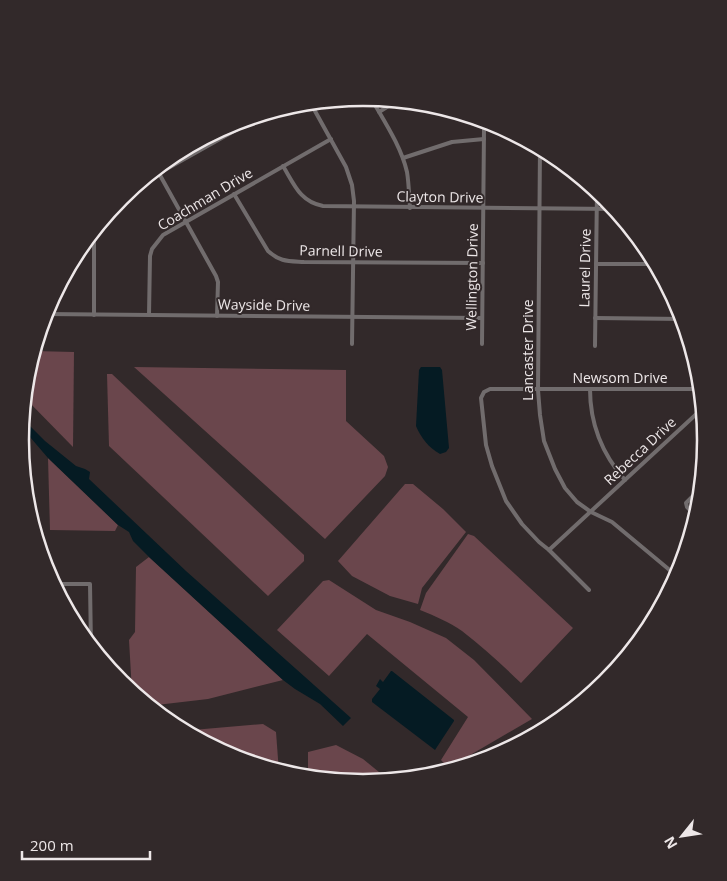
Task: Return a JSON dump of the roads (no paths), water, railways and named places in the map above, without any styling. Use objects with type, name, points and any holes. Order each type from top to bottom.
[{"type":"street","points":[[376,106],[398,146],[409,185],[410,208]]},
{"type":"street","points":[[379,112],[388,106]]},
{"type":"street","points":[[314,110],[350,175],[352,185],[354,207],[352,344]]},
{"type":"street","name":"Wellington Drive","points":[[482,344],[484,128]]},
{"type":"street","points":[[176,164],[229,134]]},
{"type":"street","name":"Coachman Drive","points":[[149,315],[149,260],[152,249],[163,235],[331,139]]},
{"type":"street","points":[[402,158],[452,142],[484,139]]},
{"type":"street","name":"Lancaster Drive","points":[[540,156],[538,390],[544,441],[565,488],[577,502],[591,512],[612,522],[672,572]]},
{"type":"street","name":"Clayton Drive","points":[[283,166],[301,195],[315,205],[410,208],[605,209]]},
{"type":"street","points":[[160,175],[216,276],[218,282],[217,316]]},
{"type":"street","name":"Parnell Drive","points":[[234,194],[268,251],[275,258],[285,261],[483,263]]},
{"type":"street","name":"Laurel Drive","points":[[595,346],[596,201]]},
{"type":"street","points":[[94,243],[94,314]]},
{"type":"street","points":[[596,264],[648,264]]},
{"type":"street","name":"Wayside Drive","points":[[53,314],[482,318]]},
{"type":"street","points":[[596,318],[675,319]]},
{"type":"street","points":[[590,388],[591,411],[599,440],[625,480]]},
{"type":"street","name":"Newsom Drive","points":[[549,550],[522,524],[506,501],[486,445],[481,398],[484,392],[490,389],[694,390]]},
{"type":"street","name":"Rebecca Drive","points":[[549,550],[697,413]]},
{"type":"street","points":[[691,511],[686,503],[693,496]]},
{"type":"street","points":[[549,550],[589,590]]},
{"type":"street","points":[[61,584],[90,584],[90,633]]},
{"type":"water","points":[[421,367],[440,367],[442,370],[449,448],[446,452],[440,454],[432,449],[420,435],[416,426],[419,370]]},
{"type":"water","points":[[29,425],[45,441],[76,466],[90,472],[89,479],[186,571],[351,718],[343,726],[320,704],[283,680],[149,557],[133,541],[129,532],[118,525],[48,458],[30,437]]},
{"type":"water","points":[[391,671],[454,720],[435,750],[372,702],[372,699],[380,689],[376,686],[380,679],[383,682]]}]
